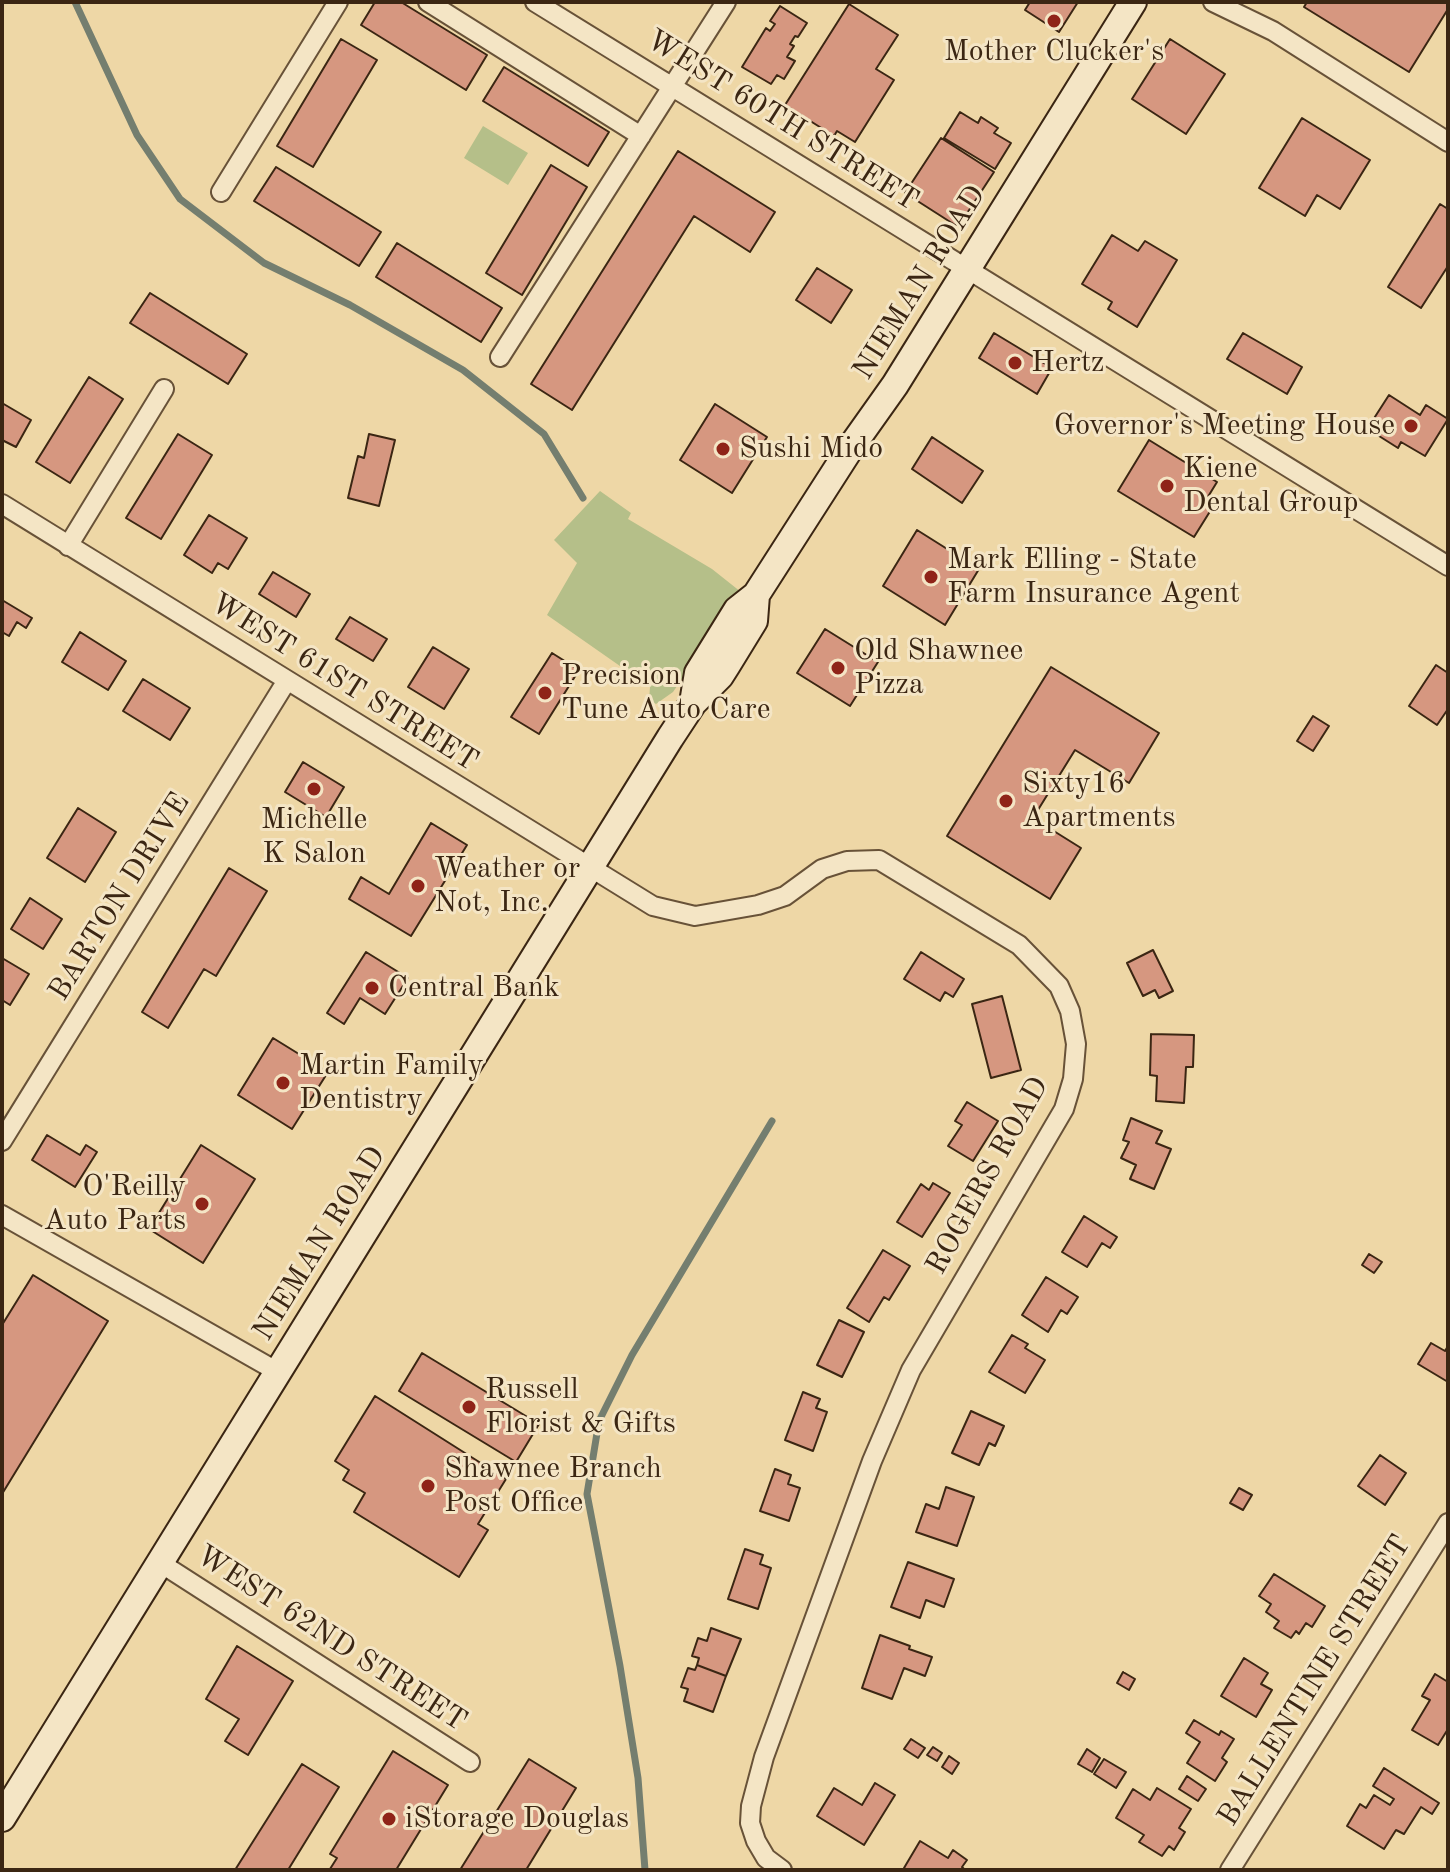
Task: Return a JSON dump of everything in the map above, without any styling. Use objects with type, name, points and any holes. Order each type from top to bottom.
[{"type":"main road","name":"NIEMAN ROAD","points":[[2,1818],[693,703],[720,676],[754,621],[756,595],[851,447],[895,385],[1133,2]]},
{"type":"street","points":[[221,192],[338,2]]},
{"type":"street","points":[[428,2],[641,136]]},
{"type":"street","name":"WEST 60TH STREET","points":[[535,2],[1448,566]]},
{"type":"street","points":[[500,357],[726,2]]},
{"type":"street","points":[[1213,2],[1273,31],[1448,142]]},
{"type":"street","points":[[68,546],[164,389]]},
{"type":"street","name":"WEST 61ST STREET","points":[[2,504],[286,682],[591,867]]},
{"type":"street","name":"BARTON DRIVE","points":[[2,1141],[286,682]]},
{"type":"street","name":"ROGERS ROAD","points":[[591,867],[653,906],[695,916],[758,905],[785,896],[822,869],[847,861],[879,860],[1019,945],[1059,986],[1072,1022],[1076,1044],[1073,1079],[1064,1109],[911,1370],[872,1461],[764,1757],[751,1806],[750,1823],[766,1858],[782,1870]]},
{"type":"street","points":[[2,1215],[278,1372]]},
{"type":"street","name":"BALLENTINE STREET","points":[[1230,1870],[1448,1523]]},
{"type":"street","name":"WEST 62ND STREET","points":[[162,1564],[470,1762]]},
{"type":"green space","points":[[483,126],[528,153],[508,185],[464,158]]},
{"type":"green space","points":[[600,491],[631,513],[628,519],[712,569],[741,592],[673,692],[656,704],[649,700],[650,687],[547,615],[577,563],[554,540]]},
{"type":"building","points":[[375,2],[401,2],[487,55],[466,90],[361,25]]},
{"type":"building","name":"Mother Clucker's","points":[[1030,2],[1078,2],[1059,32],[1025,10]]},
{"type":"building","points":[[1307,2],[1448,2],[1448,9],[1409,72],[1304,7]]},
{"type":"building","points":[[849,4],[898,35],[876,69],[894,80],[855,142],[837,131],[834,136],[785,105]]},
{"type":"building","points":[[780,6],[807,23],[790,44],[794,46],[787,57],[795,61],[784,79],[777,75],[771,84],[742,67],[766,28],[770,31],[775,24],[770,21]]},
{"type":"building","points":[[341,39],[377,60],[313,167],[277,146]]},
{"type":"building","points":[[1170,39],[1225,74],[1186,134],[1132,99]]},
{"type":"building","points":[[504,67],[609,132],[588,166],[483,101]]},
{"type":"building","points":[[960,112],[978,123],[981,117],[998,128],[994,133],[1011,143],[995,169],[944,138]]},
{"type":"building","points":[[1302,118],[1370,160],[1340,209],[1317,195],[1305,216],[1259,188]]},
{"type":"building","points":[[941,138],[994,172],[960,224],[955,225],[905,193]]},
{"type":"building","points":[[678,151],[775,212],[750,252],[694,216],[572,410],[531,384]]},
{"type":"building","points":[[551,165],[587,187],[522,295],[486,273]]},
{"type":"building","points":[[276,167],[381,232],[359,266],[254,201]]},
{"type":"building","points":[[1440,204],[1448,209],[1448,266],[1421,308],[1388,287]]},
{"type":"building","points":[[1112,235],[1138,251],[1145,241],[1177,260],[1137,327],[1108,309],[1112,302],[1082,284]]},
{"type":"building","points":[[397,243],[502,308],[481,342],[376,277]]},
{"type":"building","points":[[817,268],[852,290],[831,323],[796,300]]},
{"type":"building","points":[[150,293],[247,354],[228,384],[130,323]]},
{"type":"building","name":"Hertz","points":[[994,333],[1052,368],[1037,394],[979,358]]},
{"type":"building","points":[[1243,333],[1302,367],[1287,394],[1227,359]]},
{"type":"building","points":[[89,377],[123,399],[70,483],[36,462]]},
{"type":"building","name":"Governor's Meeting House","points":[[1389,395],[1420,415],[1426,405],[1448,419],[1425,456],[1401,442],[1398,448],[1379,436],[1383,430],[1371,423]]},
{"type":"building","points":[[2,403],[31,420],[16,447],[2,440]]},
{"type":"building","name":"Sushi Mido","points":[[715,404],[767,437],[732,493],[680,460]]},
{"type":"building","points":[[178,434],[212,455],[161,539],[126,518]]},
{"type":"building","points":[[369,434],[395,440],[379,506],[348,498],[358,456],[364,458]]},
{"type":"building","points":[[932,437],[983,471],[962,503],[912,469]]},
{"type":"building","name":"Kiene Dental Group","points":[[1149,440],[1217,482],[1206,500],[1214,505],[1194,537],[1118,491]]},
{"type":"building","points":[[209,515],[247,538],[228,569],[218,563],[212,573],[184,555]]},
{"type":"building","name":"Mark Elling - State Farm Insurance Agent","points":[[917,530],[979,569],[945,625],[883,586]]},
{"type":"building","points":[[273,572],[310,594],[296,617],[259,594]]},
{"type":"building","points":[[2,600],[32,618],[26,628],[17,622],[9,636],[2,632]]},
{"type":"building","points":[[350,617],[387,639],[373,661],[336,639]]},
{"type":"building","name":"Old Shawnee Pizza","points":[[825,629],[878,662],[850,706],[797,673]]},
{"type":"building","points":[[80,632],[126,661],[108,690],[62,662]]},
{"type":"building","points":[[433,647],[469,669],[444,709],[408,687]]},
{"type":"building","name":"Precision Tune Auto Care","points":[[552,653],[579,670],[539,734],[511,717]]},
{"type":"building","points":[[1436,665],[1448,673],[1448,709],[1437,725],[1409,706]]},
{"type":"building","name":"Sixty16 Apartments","points":[[1051,667],[1159,733],[1129,783],[1075,750],[1033,818],[1081,848],[1050,899],[947,836]]},
{"type":"building","points":[[143,679],[190,708],[170,740],[123,711]]},
{"type":"building","points":[[1313,716],[1329,726],[1313,751],[1297,741]]},
{"type":"building","name":"Michelle K Salon","points":[[303,762],[344,787],[326,817],[285,792]]},
{"type":"building","points":[[78,808],[116,832],[85,882],[47,858]]},
{"type":"building","name":"Weather or Not, Inc.","points":[[431,823],[467,845],[411,936],[349,899],[361,877],[389,894]]},
{"type":"building","points":[[229,868],[267,891],[216,976],[204,969],[168,1028],[142,1012]]},
{"type":"building","points":[[30,898],[62,919],[43,949],[11,929]]},
{"type":"building","points":[[1153,950],[1173,991],[1159,998],[1155,990],[1143,996],[1127,963]]},
{"type":"building","name":"Central Bank","points":[[366,952],[408,978],[385,1014],[360,998],[344,1024],[327,1013]]},
{"type":"building","points":[[921,952],[964,979],[953,997],[945,992],[940,1001],[904,979]]},
{"type":"building","points":[[2,958],[29,974],[10,1005],[2,1000]]},
{"type":"building","points":[[1002,996],[1021,1070],[991,1078],[972,1004]]},
{"type":"building","points":[[1151,1034],[1194,1035],[1193,1067],[1186,1067],[1184,1103],[1156,1101],[1157,1076],[1150,1075]]},
{"type":"building","name":"Martin Family Dentistry","points":[[273,1038],[328,1072],[292,1129],[238,1095]]},
{"type":"building","points":[[967,1102],[998,1121],[973,1161],[948,1146],[962,1125],[955,1121]]},
{"type":"building","points":[[1131,1118],[1162,1131],[1156,1143],[1171,1149],[1154,1189],[1130,1179],[1136,1165],[1121,1158],[1129,1142],[1123,1140]]},
{"type":"building","points":[[47,1135],[80,1155],[86,1145],[97,1152],[75,1187],[32,1160]]},
{"type":"building","name":"O'Reilly Auto Parts","points":[[201,1145],[255,1179],[203,1263],[149,1229]]},
{"type":"building","points":[[933,1183],[950,1193],[922,1237],[897,1222],[921,1184],[929,1190]]},
{"type":"building","points":[[1084,1216],[1117,1237],[1110,1248],[1102,1243],[1087,1267],[1062,1252]]},
{"type":"building","points":[[883,1250],[910,1266],[889,1300],[884,1297],[869,1322],[847,1308]]},
{"type":"building","points":[[1369,1254],[1382,1262],[1374,1273],[1362,1265]]},
{"type":"building","points":[[33,1275],[108,1321],[2,1494],[2,1325]]},
{"type":"building","points":[[1046,1277],[1078,1297],[1067,1314],[1061,1310],[1048,1332],[1022,1315]]},
{"type":"building","points":[[839,1320],[864,1332],[842,1377],[817,1365]]},
{"type":"building","points":[[1012,1335],[1028,1344],[1025,1348],[1045,1360],[1025,1393],[989,1372]]},
{"type":"building","points":[[1431,1343],[1445,1351],[1448,1346],[1448,1382],[1418,1364]]},
{"type":"building","name":"Russell Florist & Gifts","points":[[422,1353],[539,1424],[516,1462],[399,1391]]},
{"type":"building","points":[[803,1392],[820,1399],[816,1408],[827,1412],[813,1451],[785,1440]]},
{"type":"building","name":"Shawnee Branch Post Office","points":[[375,1396],[506,1479],[478,1524],[488,1530],[459,1577],[354,1512],[365,1493],[343,1480],[349,1470],[335,1461]]},
{"type":"building","points":[[971,1411],[1004,1426],[995,1446],[989,1443],[979,1465],[952,1453]]},
{"type":"building","points":[[1380,1455],[1406,1473],[1385,1505],[1358,1486]]},
{"type":"building","points":[[775,1469],[791,1475],[788,1484],[800,1488],[789,1521],[760,1511]]},
{"type":"building","points":[[946,1487],[974,1497],[957,1546],[916,1532],[926,1504],[939,1509]]},
{"type":"building","points":[[1239,1488],[1252,1495],[1243,1510],[1230,1503]]},
{"type":"building","points":[[745,1549],[763,1555],[760,1564],[771,1568],[758,1609],[728,1599]]},
{"type":"building","points":[[908,1562],[954,1579],[944,1607],[926,1600],[920,1618],[891,1607]]},
{"type":"building","points":[[1274,1574],[1325,1606],[1312,1627],[1306,1623],[1299,1634],[1296,1631],[1291,1638],[1274,1628],[1279,1621],[1266,1612],[1271,1604],[1259,1596]]},
{"type":"building","points":[[711,1628],[741,1639],[726,1676],[697,1665],[699,1658],[692,1656],[698,1638],[707,1641]]},
{"type":"building","points":[[880,1635],[932,1657],[925,1676],[904,1668],[892,1699],[862,1688]]},
{"type":"building","points":[[237,1646],[293,1681],[248,1755],[225,1741],[239,1719],[206,1699]]},
{"type":"building","points":[[1244,1658],[1268,1673],[1261,1684],[1272,1690],[1256,1717],[1221,1696]]},
{"type":"building","points":[[697,1665],[726,1676],[713,1712],[684,1701],[688,1689],[681,1687],[688,1668],[695,1670]]},
{"type":"building","points":[[1123,1672],[1135,1679],[1129,1690],[1117,1683]]},
{"type":"building","points":[[1435,1674],[1448,1682],[1448,1729],[1438,1745],[1412,1730],[1430,1700],[1422,1696]]},
{"type":"building","points":[[1194,1720],[1219,1735],[1221,1731],[1234,1739],[1222,1758],[1227,1762],[1215,1781],[1187,1763],[1200,1742],[1186,1733]]},
{"type":"building","points":[[911,1739],[925,1748],[918,1758],[904,1749]]},
{"type":"building","points":[[933,1747],[942,1753],[937,1761],[927,1755]]},
{"type":"building","points":[[1087,1749],[1100,1758],[1092,1772],[1078,1764]]},
{"type":"building","name":"iStorage Douglas","points":[[393,1751],[448,1785],[396,1870],[330,1869],[337,1858],[330,1854]]},
{"type":"building","points":[[949,1756],[959,1763],[952,1774],[942,1767]]},
{"type":"building","points":[[529,1759],[576,1788],[526,1870],[460,1870]]},
{"type":"building","points":[[1104,1759],[1126,1772],[1116,1788],[1094,1774]]},
{"type":"building","points":[[302,1764],[339,1787],[288,1870],[235,1870]]},
{"type":"building","points":[[1384,1768],[1439,1803],[1432,1814],[1421,1807],[1404,1834],[1396,1830],[1384,1849],[1347,1826],[1360,1804],[1366,1808],[1374,1795],[1390,1805],[1394,1799],[1373,1786]]},
{"type":"building","points":[[1187,1776],[1206,1789],[1198,1801],[1179,1789]]},
{"type":"building","points":[[875,1783],[895,1795],[864,1845],[817,1816],[834,1788],[862,1805]]},
{"type":"building","points":[[1157,1788],[1191,1809],[1179,1828],[1185,1832],[1174,1850],[1169,1846],[1162,1856],[1139,1842],[1144,1835],[1116,1818],[1133,1789],[1150,1800]]},
{"type":"building","points":[[920,1841],[948,1858],[953,1850],[967,1860],[962,1867],[965,1870],[907,1870],[904,1868]]},
{"type":"waterway","points":[[75,2],[137,135],[180,199],[264,263],[350,305],[463,370],[544,434],[583,498]]},
{"type":"waterway","points":[[645,1870],[638,1778],[587,1494],[599,1421],[632,1355],[772,1121]]},
{"type":"place","name":"Mother Clucker's","points":[[1054,21]]},
{"type":"place","name":"Hertz","points":[[1015,363]]},
{"type":"place","name":"Governor's Meeting House","points":[[1411,426]]},
{"type":"place","name":"Sushi Mido","points":[[723,449]]},
{"type":"place","name":"Kiene Dental Group","points":[[1167,486]]},
{"type":"place","name":"Mark Elling - State Farm Insurance Agent","points":[[931,577]]},
{"type":"place","name":"Old Shawnee Pizza","points":[[838,668]]},
{"type":"place","name":"Precision Tune Auto Care","points":[[545,693]]},
{"type":"place","name":"Michelle K Salon","points":[[314,789]]},
{"type":"place","name":"Sixty16 Apartments","points":[[1006,801]]},
{"type":"place","name":"Weather or Not, Inc.","points":[[418,886]]},
{"type":"place","name":"Central Bank","points":[[372,988]]},
{"type":"place","name":"Martin Family Dentistry","points":[[283,1083]]},
{"type":"place","name":"O'Reilly Auto Parts","points":[[202,1204]]},
{"type":"place","name":"Russell Florist & Gifts","points":[[469,1407]]},
{"type":"place","name":"Shawnee Branch Post Office","points":[[428,1486]]},
{"type":"place","name":"iStorage Douglas","points":[[389,1819]]}]
